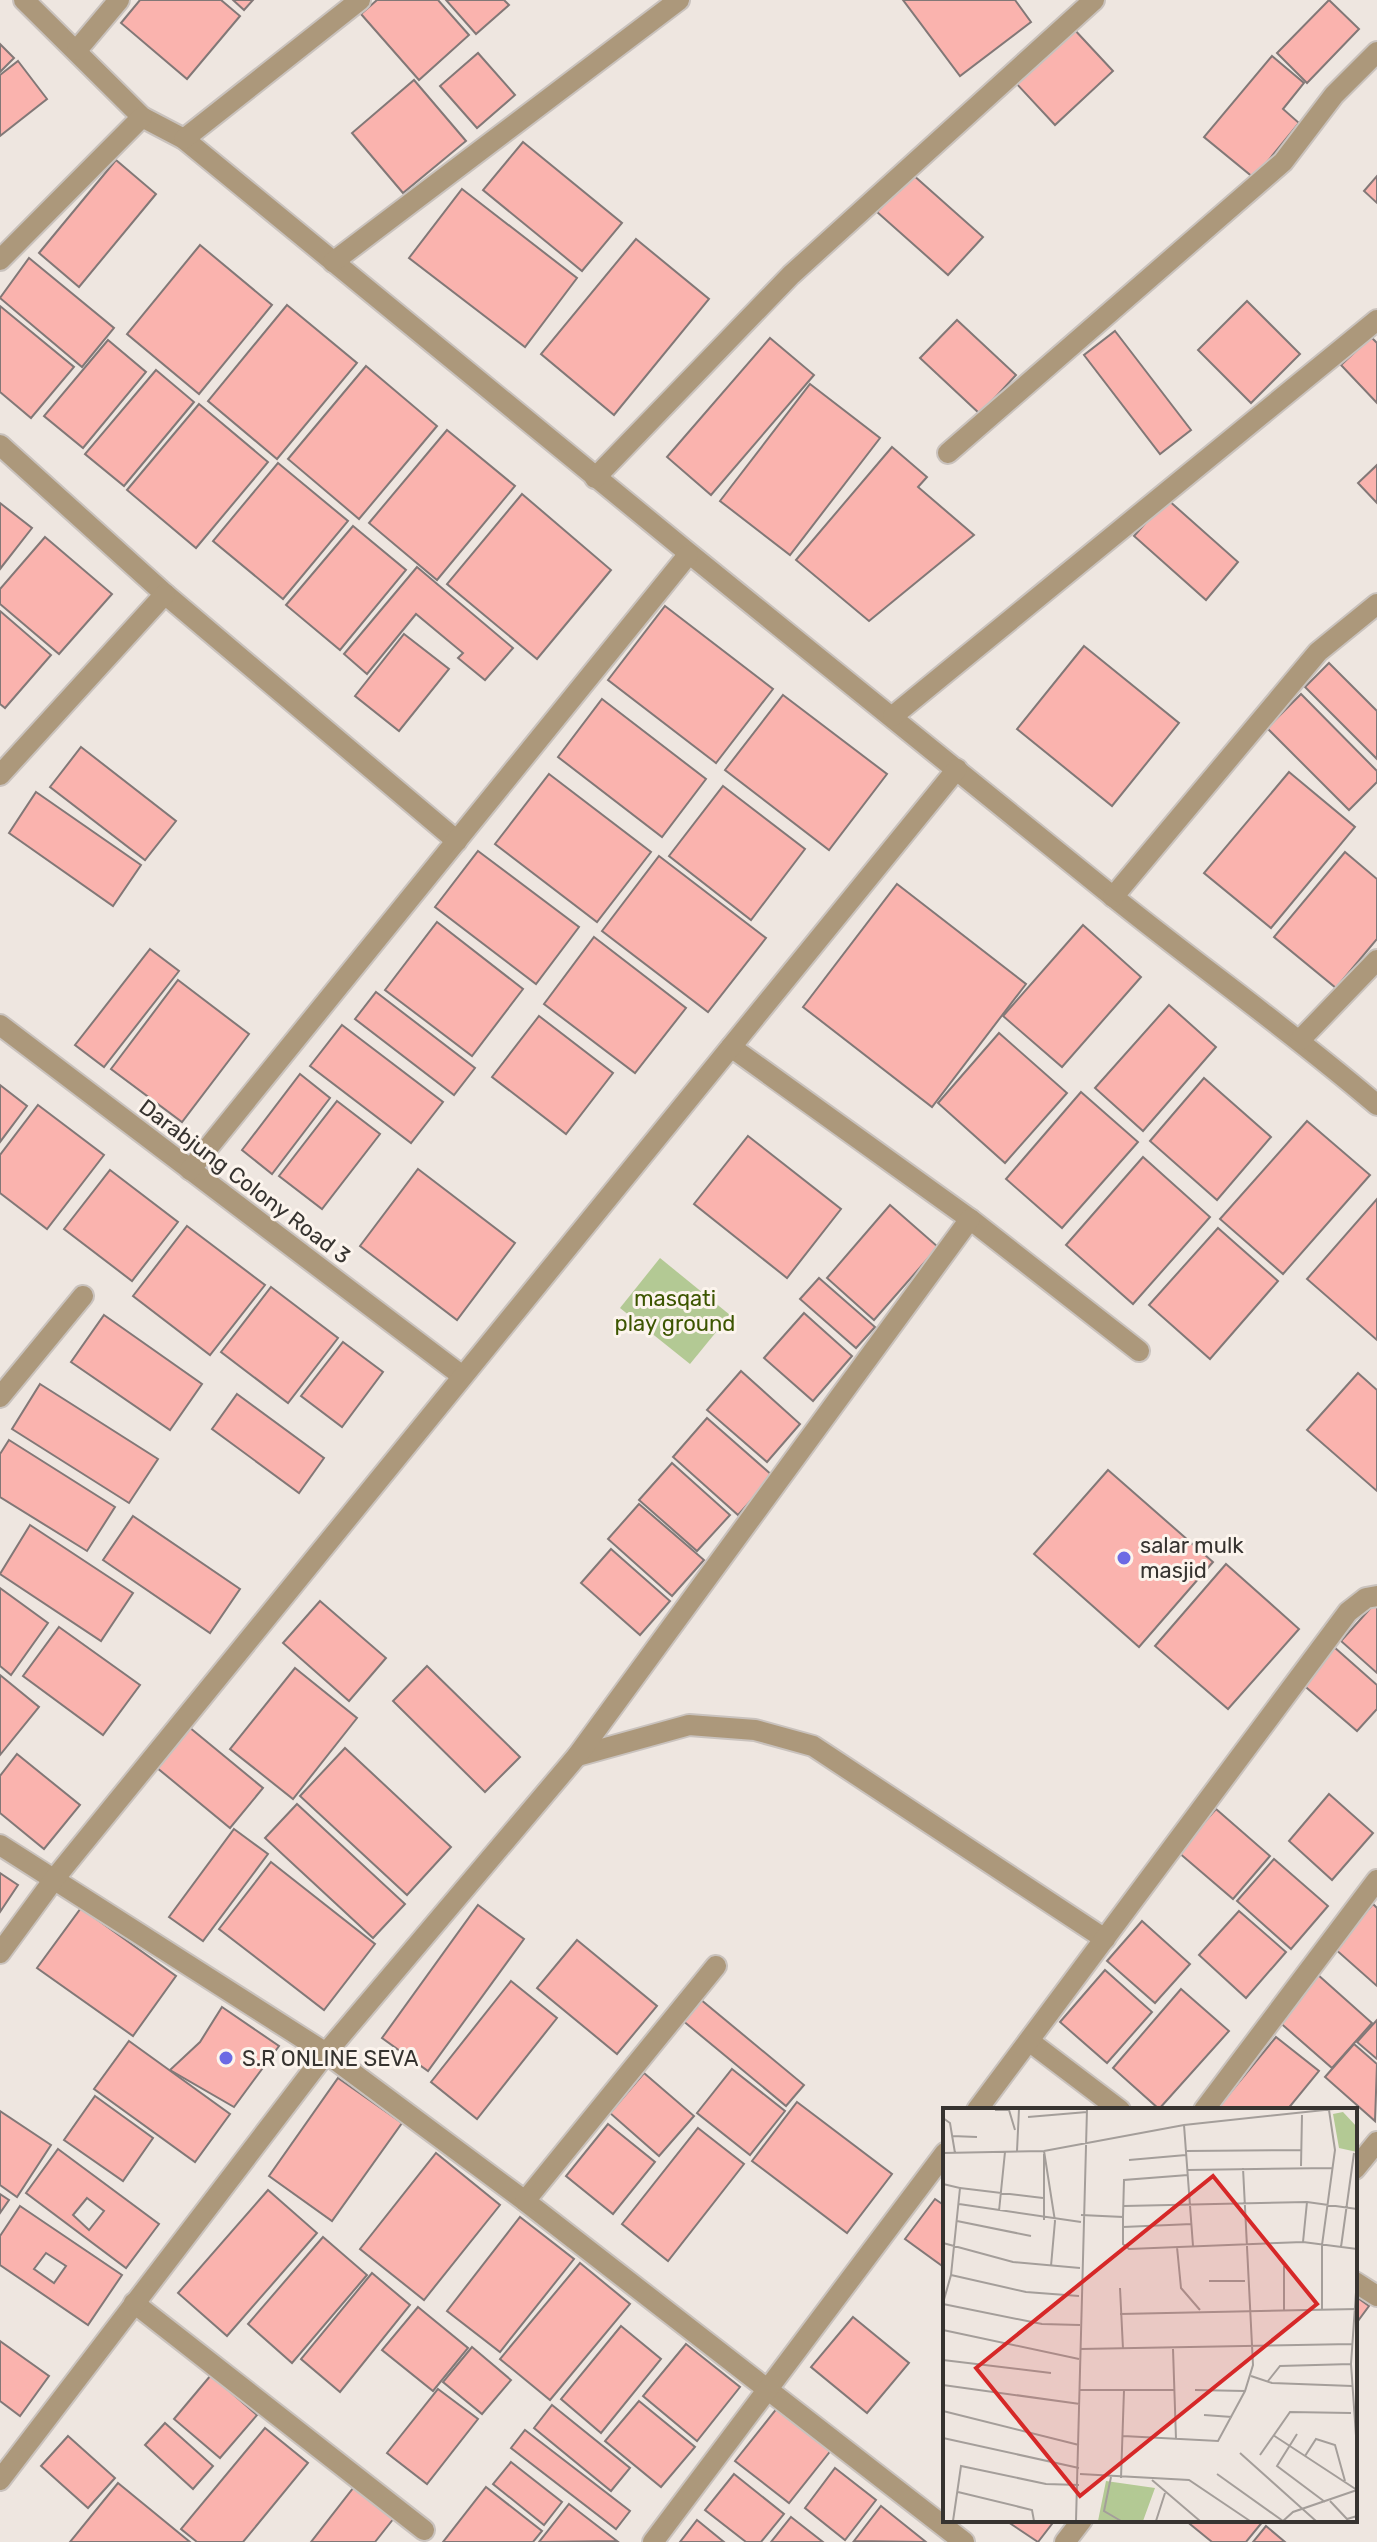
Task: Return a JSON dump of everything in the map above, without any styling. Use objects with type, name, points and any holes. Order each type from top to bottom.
[{"type":"street","points":[[24,0],[142,117],[184,139],[688,555],[893,716],[1113,897],[1300,1040],[1377,1105]]},
{"type":"street","points":[[77,50],[119,0]]},
{"type":"street","points":[[184,139],[360,0]]},
{"type":"street","points":[[333,262],[679,0]]},
{"type":"street","points":[[595,478],[791,275],[1094,0]]},
{"type":"street","points":[[948,453],[1283,162],[1334,95],[1377,52]]},
{"type":"street","points":[[0,260],[142,117]]},
{"type":"street","points":[[893,716],[1377,320]]},
{"type":"street","points":[[0,445],[165,594],[457,841]]},
{"type":"street","points":[[190,1170],[688,555]]},
{"type":"street","points":[[0,775],[165,594]]},
{"type":"street","points":[[1113,897],[1318,652],[1377,604]]},
{"type":"street","points":[[0,1953],[55,1878],[461,1375],[957,769]]},
{"type":"street","points":[[1300,1040],[1377,960]]},
{"type":"street","name":"Darabjung Colony Road 3","points":[[0,1025],[461,1375]]},
{"type":"street","points":[[731,1047],[970,1219],[1139,1351]]},
{"type":"street","points":[[0,2480],[326,2053],[577,1756],[970,1219]]},
{"type":"street","points":[[0,1397],[83,1296]]},
{"type":"street","points":[[979,2108],[1348,1612],[1366,1598],[1377,1596]]},
{"type":"street","points":[[577,1756],[689,1725],[755,1730],[813,1746],[1105,1939]]},
{"type":"street","points":[[0,1845],[326,2053],[525,2201],[964,2542]]},
{"type":"street","points":[[1206,2108],[1377,1880]]},
{"type":"street","points":[[525,2201],[716,1966]]},
{"type":"street","points":[[1029,2041],[1117,2108]]},
{"type":"street","points":[[1357,2167],[1377,2142]]},
{"type":"street","points":[[653,2542],[943,2156]]},
{"type":"street","points":[[1357,2283],[1377,2296]]},
{"type":"street","points":[[134,2303],[424,2530]]},
{"type":"street","points":[[1065,2542],[1080,2522]]},
{"type":"green space","name":"masqati play ground","points":[[660,1258],[730,1315],[690,1364],[620,1308]]},
{"type":"building","points":[[140,0],[221,0],[240,16],[187,79],[121,23]]},
{"type":"building","points":[[233,0],[253,0],[244,10]]},
{"type":"building","points":[[377,0],[438,0],[469,35],[419,80],[361,14]]},
{"type":"building","points":[[446,0],[504,0],[509,5],[476,34]]},
{"type":"building","points":[[903,0],[1015,0],[1031,22],[960,76]]},
{"type":"building","points":[[1329,0],[1359,29],[1307,83],[1277,53]]},
{"type":"building","points":[[1072,27],[1113,71],[1055,125],[1014,81]]},
{"type":"building","points":[[0,44],[14,58],[0,72]]},
{"type":"building","points":[[478,53],[515,95],[477,128],[440,86]]},
{"type":"building","points":[[1272,56],[1304,83],[1283,109],[1299,123],[1254,178],[1204,137]]},
{"type":"building","points":[[18,61],[47,99],[0,136],[0,75]]},
{"type":"building","points":[[414,80],[466,141],[403,193],[352,133]]},
{"type":"building","points":[[523,142],[622,223],[582,271],[483,190]]},
{"type":"building","points":[[116,160],[156,194],[79,287],[39,253]]},
{"type":"building","points":[[912,174],[983,237],[948,275],[877,212]]},
{"type":"building","points":[[1377,176],[1377,203],[1364,191]]},
{"type":"building","points":[[462,189],[577,278],[525,347],[409,258]]},
{"type":"building","points":[[636,239],[709,299],[614,415],[541,354]]},
{"type":"building","points":[[200,245],[272,305],[199,394],[127,334]]},
{"type":"building","points":[[29,258],[114,328],[82,367],[0,298]]},
{"type":"building","points":[[1247,301],[1300,354],[1251,403],[1198,350]]},
{"type":"building","points":[[287,305],[357,363],[277,459],[208,401]]},
{"type":"building","points":[[0,306],[74,367],[31,418],[0,392]]},
{"type":"building","points":[[957,320],[1016,375],[980,414],[920,358]]},
{"type":"building","points":[[1115,331],[1191,430],[1160,454],[1084,355]]},
{"type":"building","points":[[1371,337],[1377,343],[1377,403],[1341,365]]},
{"type":"building","points":[[770,338],[814,375],[711,495],[667,457]]},
{"type":"building","points":[[108,340],[146,372],[83,448],[44,416]]},
{"type":"building","points":[[366,366],[437,426],[359,519],[288,459]]},
{"type":"building","points":[[156,370],[194,402],[124,486],[85,454]]},
{"type":"building","points":[[810,384],[880,438],[790,555],[720,501]]},
{"type":"building","points":[[199,404],[268,462],[196,548],[127,490]]},
{"type":"building","points":[[447,430],[515,486],[437,580],[369,523]]},
{"type":"building","points":[[892,447],[927,477],[918,487],[974,535],[869,621],[796,560]]},
{"type":"building","points":[[278,463],[348,521],[283,599],[213,541]]},
{"type":"building","points":[[1377,465],[1377,503],[1358,483]]},
{"type":"building","points":[[522,494],[611,570],[537,659],[447,584]]},
{"type":"building","points":[[1167,499],[1238,562],[1206,600],[1134,536]]},
{"type":"building","points":[[0,503],[32,528],[0,569]]},
{"type":"building","points":[[353,526],[406,570],[340,650],[286,605]]},
{"type":"building","points":[[45,537],[112,594],[59,654],[0,604],[0,589]]},
{"type":"building","points":[[417,567],[513,648],[485,680],[458,658],[463,653],[416,614],[367,674],[344,654]]},
{"type":"building","points":[[665,606],[773,689],[716,763],[608,680]]},
{"type":"building","points":[[0,611],[51,655],[5,708],[0,704]]},
{"type":"building","points":[[404,634],[449,669],[399,731],[355,696]]},
{"type":"building","points":[[1084,646],[1179,723],[1112,806],[1017,729]]},
{"type":"building","points":[[1329,663],[1377,711],[1377,759],[1305,687]]},
{"type":"building","points":[[1301,694],[1377,771],[1377,782],[1349,810],[1267,728]]},
{"type":"building","points":[[783,695],[887,774],[829,850],[725,770]]},
{"type":"building","points":[[602,699],[706,779],[662,837],[558,757]]},
{"type":"building","points":[[81,747],[176,821],[145,860],[50,787]]},
{"type":"building","points":[[1289,772],[1355,827],[1271,928],[1204,873]]},
{"type":"building","points":[[549,774],[651,852],[597,922],[495,844]]},
{"type":"building","points":[[723,786],[805,849],[751,920],[669,856]]},
{"type":"building","points":[[36,792],[141,865],[113,906],[9,833]]},
{"type":"building","points":[[478,851],[579,927],[536,984],[435,907]]},
{"type":"building","points":[[1345,852],[1377,879],[1377,939],[1336,988],[1274,937]]},
{"type":"building","points":[[659,856],[766,938],[708,1012],[602,931]]},
{"type":"building","points":[[897,884],[1026,984],[932,1107],[803,1007]]},
{"type":"building","points":[[437,922],[523,989],[472,1056],[385,990]]},
{"type":"building","points":[[1083,925],[1141,977],[1062,1067],[1003,1016]]},
{"type":"building","points":[[594,937],[686,1008],[635,1073],[544,1004]]},
{"type":"building","points":[[150,949],[179,971],[104,1067],[75,1045]]},
{"type":"building","points":[[178,980],[249,1034],[182,1122],[111,1069]]},
{"type":"building","points":[[376,992],[475,1068],[454,1095],[355,1019]]},
{"type":"building","points":[[1169,1005],[1216,1047],[1143,1131],[1095,1088]]},
{"type":"building","points":[[539,1016],[613,1073],[566,1134],[492,1077]]},
{"type":"building","points":[[342,1025],[443,1102],[411,1143],[310,1066]]},
{"type":"building","points":[[999,1033],[1067,1093],[1005,1163],[938,1103]]},
{"type":"building","points":[[300,1074],[330,1098],[272,1174],[242,1150]]},
{"type":"building","points":[[1204,1078],[1271,1137],[1217,1200],[1150,1141]]},
{"type":"building","points":[[0,1085],[27,1106],[0,1142]]},
{"type":"building","points":[[1081,1092],[1138,1142],[1062,1228],[1006,1179]]},
{"type":"building","points":[[337,1101],[380,1134],[322,1209],[279,1176]]},
{"type":"building","points":[[38,1105],[104,1155],[47,1229],[0,1193],[0,1155]]},
{"type":"building","points":[[1307,1121],[1370,1175],[1283,1274],[1220,1219]]},
{"type":"building","points":[[748,1136],[841,1209],[787,1278],[694,1204]]},
{"type":"building","points":[[1143,1157],[1210,1217],[1133,1304],[1066,1245]]},
{"type":"building","points":[[418,1169],[515,1243],[457,1320],[360,1246]]},
{"type":"building","points":[[110,1170],[178,1222],[132,1281],[64,1229]]},
{"type":"building","points":[[1377,1199],[1377,1340],[1307,1279]]},
{"type":"building","points":[[890,1205],[938,1247],[874,1320],[827,1278]]},
{"type":"building","points":[[187,1226],[265,1285],[210,1355],[133,1296]]},
{"type":"building","points":[[1218,1228],[1278,1281],[1210,1359],[1149,1305]]},
{"type":"building","points":[[819,1278],[875,1327],[856,1348],[800,1299]]},
{"type":"building","points":[[271,1287],[338,1338],[288,1403],[221,1352]]},
{"type":"building","points":[[804,1313],[852,1356],[813,1401],[764,1358]]},
{"type":"building","points":[[104,1315],[202,1384],[170,1430],[71,1362]]},
{"type":"building","points":[[343,1342],[383,1372],[342,1427],[301,1396]]},
{"type":"building","points":[[741,1371],[800,1424],[767,1462],[707,1410]]},
{"type":"building","points":[[1358,1373],[1377,1390],[1377,1491],[1307,1430]]},
{"type":"building","points":[[40,1384],[158,1459],[129,1503],[12,1429]]},
{"type":"building","points":[[237,1394],[324,1458],[299,1493],[212,1429]]},
{"type":"building","points":[[707,1418],[773,1476],[738,1515],[673,1457]]},
{"type":"building","points":[[9,1440],[115,1507],[87,1551],[0,1497],[0,1454]]},
{"type":"building","points":[[672,1463],[730,1515],[697,1551],[639,1500]]},
{"type":"building","name":"salar mulk masjid","points":[[1108,1470],[1213,1562],[1139,1647],[1034,1554]]},
{"type":"building","points":[[639,1504],[704,1560],[672,1596],[608,1539]]},
{"type":"building","points":[[133,1516],[240,1589],[210,1633],[103,1560]]},
{"type":"building","points":[[30,1525],[133,1593],[101,1641],[0,1574]]},
{"type":"building","points":[[611,1549],[670,1601],[640,1635],[581,1583]]},
{"type":"building","points":[[1226,1564],[1299,1629],[1228,1709],[1155,1646]]},
{"type":"building","points":[[0,1588],[48,1623],[11,1675],[0,1666]]},
{"type":"building","points":[[320,1601],[386,1658],[349,1701],[283,1643]]},
{"type":"building","points":[[1377,1603],[1377,1673],[1341,1641]]},
{"type":"building","points":[[59,1627],[140,1685],[103,1735],[23,1676]]},
{"type":"building","points":[[1334,1647],[1377,1685],[1377,1709],[1357,1731],[1301,1683]]},
{"type":"building","points":[[427,1666],[520,1757],[485,1792],[393,1701]]},
{"type":"building","points":[[295,1668],[357,1718],[293,1799],[230,1749]]},
{"type":"building","points":[[0,1675],[39,1707],[0,1755]]},
{"type":"building","points":[[189,1727],[263,1788],[230,1828],[156,1767]]},
{"type":"building","points":[[345,1748],[451,1847],[407,1895],[300,1796]]},
{"type":"building","points":[[17,1754],[80,1805],[44,1849],[0,1813],[0,1776]]},
{"type":"building","points":[[1329,1794],[1373,1833],[1332,1880],[1289,1841]]},
{"type":"building","points":[[297,1804],[405,1904],[373,1938],[265,1838]]},
{"type":"building","points":[[1216,1809],[1270,1856],[1233,1899],[1178,1852]]},
{"type":"building","points":[[234,1829],[268,1854],[203,1941],[169,1917]]},
{"type":"building","points":[[1274,1859],[1328,1906],[1291,1949],[1237,1901]]},
{"type":"building","points":[[271,1862],[375,1944],[324,2010],[219,1929]]},
{"type":"building","points":[[0,1873],[18,1885],[0,1912]]},
{"type":"building","points":[[1373,1904],[1377,1908],[1377,1986],[1334,1948]]},
{"type":"building","points":[[478,1905],[524,1939],[428,2071],[382,2038]]},
{"type":"building","points":[[81,1908],[176,1976],[133,2036],[37,1968]]},
{"type":"building","points":[[1239,1911],[1286,1952],[1246,1998],[1199,1955]]},
{"type":"building","points":[[1142,1921],[1190,1964],[1155,2003],[1107,1961]]},
{"type":"building","points":[[577,1940],[657,2006],[617,2054],[537,1988]]},
{"type":"building","points":[[1105,1970],[1152,2012],[1107,2063],[1060,2022]]},
{"type":"building","points":[[1317,1974],[1372,2023],[1332,2068],[1277,2020]]},
{"type":"building","points":[[511,1981],[557,2018],[477,2119],[431,2082]]},
{"type":"building","points":[[1181,1989],[1229,2031],[1160,2108],[1113,2068]]},
{"type":"building","points":[[700,1999],[804,2085],[786,2106],[682,2020]]},
{"type":"building","name":"S.R ONLINE SEVA","points":[[222,2007],[279,2046],[234,2107],[170,2070],[200,2042]]},
{"type":"building","points":[[1377,2020],[1377,2059],[1357,2042]]},
{"type":"building","points":[[1276,2037],[1319,2071],[1289,2108],[1218,2108]]},
{"type":"building","points":[[129,2041],[230,2114],[195,2162],[94,2089]]},
{"type":"building","points":[[1354,2044],[1377,2064],[1375,2121],[1325,2077]]},
{"type":"building","points":[[732,2069],[785,2111],[750,2155],[697,2113]]},
{"type":"building","points":[[644,2073],[694,2116],[659,2156],[610,2113]]},
{"type":"building","points":[[338,2078],[402,2123],[332,2221],[269,2176]]},
{"type":"building","points":[[95,2096],[153,2138],[123,2181],[64,2140]]},
{"type":"building","points":[[797,2102],[892,2174],[847,2233],[752,2161]]},
{"type":"building","points":[[0,2111],[51,2145],[17,2197],[0,2185]]},
{"type":"building","points":[[608,2124],[655,2162],[613,2214],[566,2176]]},
{"type":"building","points":[[698,2128],[744,2164],[668,2261],[622,2224]]},
{"type":"building","points":[[58,2149],[159,2224],[126,2268],[26,2193]],"holes":[[[87,2198],[104,2211],[89,2230],[73,2215]]]},
{"type":"building","points":[[436,2153],[500,2205],[424,2300],[360,2249]]},
{"type":"building","points":[[268,2190],[317,2233],[227,2336],[178,2293]]},
{"type":"building","points":[[0,2194],[9,2200],[0,2213]]},
{"type":"building","points":[[935,2199],[943,2205],[943,2267],[905,2239]]},
{"type":"building","points":[[20,2206],[122,2275],[88,2325],[0,2265],[0,2236]],"holes":[[[46,2253],[66,2266],[54,2283],[34,2269]]]},
{"type":"building","points":[[520,2217],[574,2259],[500,2352],[447,2311]]},
{"type":"building","points":[[323,2237],[367,2275],[292,2363],[248,2324]]},
{"type":"building","points":[[580,2263],[630,2304],[550,2400],[500,2359]]},
{"type":"building","points":[[372,2273],[410,2305],[340,2392],[301,2359]]},
{"type":"building","points":[[1357,2297],[1369,2306],[1357,2322]]},
{"type":"building","points":[[418,2307],[468,2348],[433,2391],[382,2350]]},
{"type":"building","points":[[853,2317],[909,2363],[867,2413],[811,2367]]},
{"type":"building","points":[[621,2326],[661,2359],[601,2433],[561,2399]]},
{"type":"building","points":[[0,2341],[49,2376],[20,2416],[0,2401]]},
{"type":"building","points":[[686,2344],[740,2387],[697,2441],[643,2396]]},
{"type":"building","points":[[472,2347],[511,2380],[482,2414],[443,2382]]},
{"type":"building","points":[[211,2375],[257,2415],[220,2458],[174,2419]]},
{"type":"building","points":[[438,2389],[478,2419],[427,2484],[387,2453]]},
{"type":"building","points":[[639,2401],[695,2447],[661,2487],[605,2441]]},
{"type":"building","points":[[552,2405],[630,2468],[611,2491],[534,2428]]},
{"type":"building","points":[[778,2407],[832,2449],[789,2503],[735,2461]]},
{"type":"building","points":[[165,2423],[213,2466],[193,2489],[145,2445]]},
{"type":"building","points":[[265,2428],[308,2463],[243,2542],[197,2542],[181,2529]]},
{"type":"building","points":[[525,2430],[630,2511],[616,2529],[511,2448]]},
{"type":"building","points":[[68,2436],[115,2478],[88,2508],[41,2466]]},
{"type":"building","points":[[511,2462],[562,2502],[544,2525],[493,2484]]},
{"type":"building","points":[[835,2468],[876,2500],[845,2540],[805,2508]]},
{"type":"building","points":[[734,2474],[784,2514],[761,2542],[746,2542],[705,2510]]},
{"type":"building","points":[[118,2483],[190,2542],[70,2542]]},
{"type":"building","points":[[354,2487],[394,2518],[375,2542],[311,2542]]},
{"type":"building","points":[[486,2487],[542,2531],[533,2542],[443,2542]]},
{"type":"building","points":[[569,2504],[617,2541],[539,2542]]},
{"type":"building","points":[[881,2506],[926,2542],[854,2541]]},
{"type":"building","points":[[791,2517],[823,2542],[771,2542]]},
{"type":"building","points":[[697,2520],[724,2542],[680,2542]]},
{"type":"building","points":[[1008,2522],[1053,2522],[1038,2542]]},
{"type":"building","points":[[1187,2522],[1262,2522],[1246,2542],[1212,2542]]},
{"type":"building","points":[[1266,2526],[1285,2542],[1253,2542]]},
{"type":"place","name":"salar mulk masjid","points":[[1124,1558]]},
{"type":"place","name":"S.R ONLINE SEVA","points":[[226,2058]]}]
